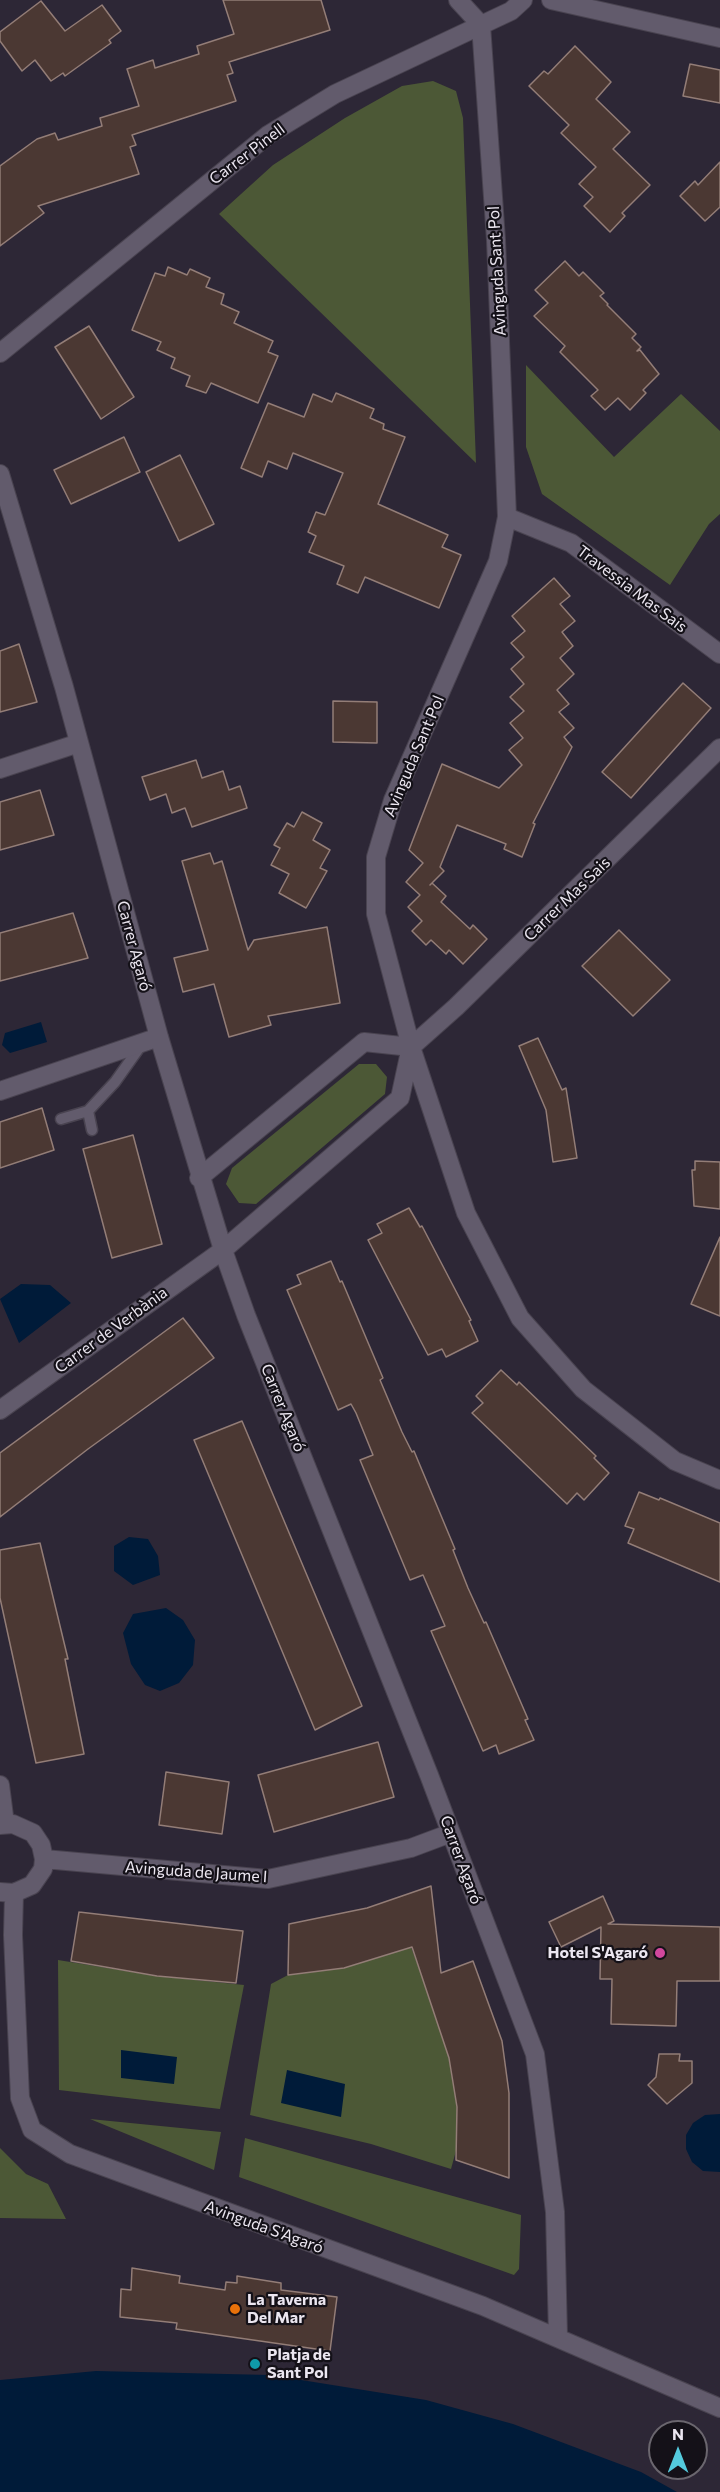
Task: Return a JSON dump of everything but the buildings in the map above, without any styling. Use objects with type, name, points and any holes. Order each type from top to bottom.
[{"type":"street","points":[[458,0],[481,25]]},
{"type":"street","name":"Carrer Pinell","points":[[0,353],[268,135],[334,94],[511,11],[523,0]]},
{"type":"street","points":[[551,0],[720,38]]},
{"type":"street","name":"Avinguda Sant Pol","points":[[481,25],[496,240],[507,517],[498,561],[393,800],[376,856],[376,914],[411,1047],[466,1213],[520,1318],[583,1389],[675,1461],[720,1480]]},
{"type":"street","name":"Carrer Agaró","points":[[0,474],[79,743],[150,1040],[246,1316],[451,1833],[535,2054],[555,2212],[558,2336]]},
{"type":"street","name":"Travessia Mas Sais","points":[[507,517],[571,543],[720,654]]},
{"type":"street","points":[[0,769],[79,743]]},
{"type":"street","name":"Carrer Mas Sais","points":[[411,1047],[456,1007],[720,748]]},
{"type":"street","points":[[0,1091],[150,1040]]},
{"type":"street","points":[[199,1178],[364,1042],[411,1047],[400,1098],[223,1250]]},
{"type":"street","name":"Carrer de Verbània","points":[[0,1410],[223,1250]]},
{"type":"street","points":[[0,1785],[3,1825],[20,1825],[33,1833],[41,1845],[44,1859],[43,1869],[32,1885],[7,1892]]},
{"type":"street","name":"Avinguda de Jaume I","points":[[44,1859],[268,1879],[411,1848],[451,1833]]},
{"type":"street","name":"Avinguda S'Agaró","points":[[7,1892],[13,1935],[20,2098],[32,2130],[70,2154],[483,2306],[558,2336],[720,2408]]},
{"type":"lane","points":[[61,1119],[88,1111],[150,1040]]},
{"type":"lane","points":[[88,1111],[92,1130]]},
{"type":"green space","points":[[433,81],[456,91],[463,118],[476,463],[219,214],[273,165],[345,118],[402,86]]},
{"type":"green space","points":[[526,365],[614,457],[681,394],[720,431],[720,514],[709,524],[670,585],[542,494],[526,447]]},
{"type":"green space","points":[[359,1064],[376,1064],[387,1077],[385,1094],[256,1204],[239,1203],[226,1184],[232,1168]]},
{"type":"green space","points":[[411,1947],[449,2058],[457,2107],[457,2147],[451,2169],[371,2144],[250,2115],[271,1984],[288,1975],[344,1968]]},
{"type":"green space","points":[[58,1960],[157,1976],[244,1985],[220,2109],[59,2090]]},
{"type":"green space","points":[[90,2119],[221,2132],[214,2170]]},
{"type":"green space","points":[[245,2138],[521,2215],[519,2269],[514,2275],[239,2177]]},
{"type":"green space","points":[[0,2148],[26,2174],[48,2184],[66,2219],[0,2218]]},
{"type":"water","points":[[41,1022],[47,1042],[10,1053],[2,1045],[5,1033]]},
{"type":"water","points":[[21,1284],[50,1285],[71,1303],[19,1343],[0,1299]]},
{"type":"water","points":[[129,1537],[148,1539],[158,1556],[160,1575],[133,1585],[114,1571],[114,1546]]},
{"type":"water","points":[[166,1608],[183,1620],[195,1640],[193,1665],[179,1683],[160,1691],[145,1685],[131,1664],[123,1633],[133,1614]]},
{"type":"water","points":[[121,2050],[177,2057],[174,2084],[121,2078]]},
{"type":"water","points":[[287,2070],[345,2084],[341,2117],[281,2103]]},
{"type":"water","points":[[720,2114],[720,2172],[703,2171],[692,2162],[686,2149],[686,2135],[693,2123],[705,2115]]},
{"type":"water","points":[[96,2371],[270,2375],[426,2400],[513,2424],[641,2472],[648,2476],[648,2480],[655,2480],[677,2492],[0,2492],[0,2380]]},
{"type":"place","name":"Hotel S'Agaró","points":[[660,1953]]},
{"type":"place","name":"La Taverna Del Mar","points":[[235,2309]]},
{"type":"place","name":"Platja de Sant Pol","points":[[255,2364]]}]
